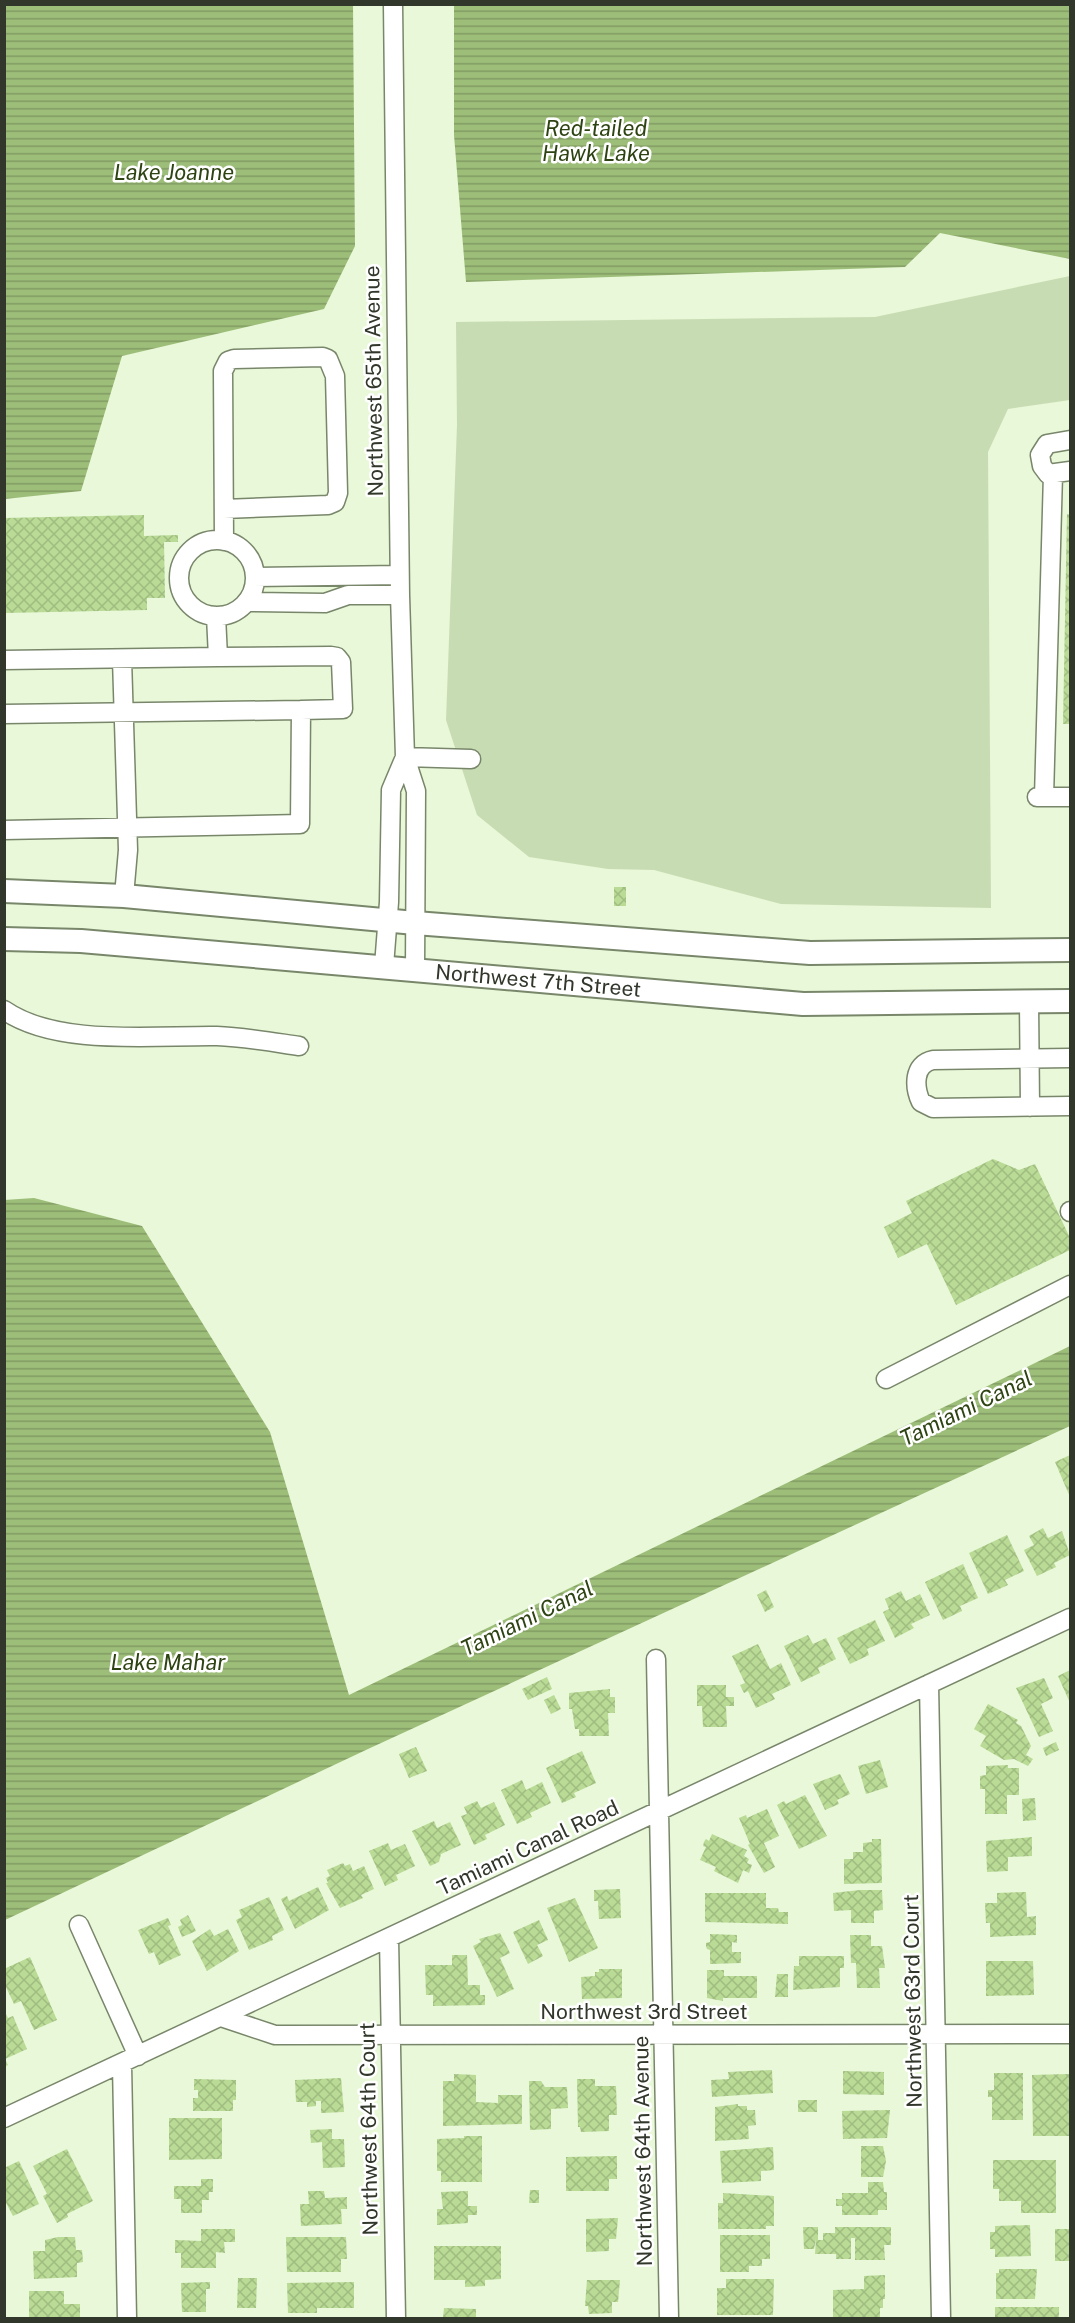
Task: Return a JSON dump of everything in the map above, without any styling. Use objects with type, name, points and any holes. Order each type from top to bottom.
[{"type":"main road","points":[[4,891],[124,896],[416,923],[810,953],[1071,950]]},
{"type":"main road","name":"Northwest 7th Street","points":[[4,939],[81,940],[803,1004],[1071,1001]]},
{"type":"street","name":"Northwest 65th Avenue","points":[[393,4],[399,575],[405,756],[416,791],[415,970]]},
{"type":"street","points":[[224,509],[328,505],[335,502],[338,493],[335,376],[328,359],[323,357],[228,361],[223,371],[224,541]]},
{"type":"street","points":[[1071,440],[1047,444],[1042,449],[1042,466],[1045,471],[1062,473],[1041,797],[1071,797]]},
{"type":"street","points":[[224,541],[234,544],[249,558],[255,577],[247,602],[233,613],[216,616],[195,609],[187,601],[181,591],[180,568],[192,549],[202,543],[224,541]]},
{"type":"street","points":[[255,577],[399,575]]},
{"type":"street","points":[[247,602],[325,603],[348,595],[400,595]]},
{"type":"street","points":[[216,616],[218,657]]},
{"type":"street","points":[[4,660],[337,657],[341,662],[342,709],[4,714]]},
{"type":"street","points":[[122,658],[127,826],[124,896]]},
{"type":"street","points":[[4,830],[300,824],[301,710]]},
{"type":"street","name":"Northwest 65th Avenue","points":[[384,966],[392,790],[405,756]]},
{"type":"street","points":[[405,756],[471,759]]},
{"type":"street","points":[[1029,1002],[1030,1107]]},
{"type":"street","points":[[4,1010],[22,1020],[72,1033],[153,1038],[218,1036],[299,1046]]},
{"type":"street","points":[[1071,1058],[925,1061],[920,1067],[917,1084],[921,1102],[933,1108],[1071,1106]]},
{"type":"street","points":[[886,1378],[1071,1285]]},
{"type":"street","name":"Tamiami Canal Road","points":[[4,2118],[1071,1618]]},
{"type":"street","name":"Northwest 64th Avenue","points":[[656,1659],[669,2319]]},
{"type":"street","name":"Northwest 63rd Court","points":[[929,1684],[941,2319]]},
{"type":"street","points":[[79,1925],[130,2060],[127,2319]]},
{"type":"street","name":"Northwest 64th Court","points":[[389,1938],[396,2319]]},
{"type":"street","name":"Northwest 3rd Street","points":[[221,2017],[275,2035],[1071,2034]]},
{"type":"shaded area","points":[[1070,276],[1070,400],[1008,409],[988,452],[991,908],[781,904],[654,870],[608,869],[529,857],[477,815],[446,720],[457,425],[456,322],[875,317]]},
{"type":"water","name":"Lake Joanne","points":[[5,4],[353,5],[355,246],[324,309],[122,356],[81,491],[5,499]]},
{"type":"water","name":"Red-tailed Hawk Lake","points":[[454,5],[1070,5],[1070,259],[940,233],[905,267],[466,282],[454,135]]},
{"type":"water","name":"Lake Mahar","points":[[34,1198],[142,1226],[270,1432],[349,1695],[1070,1346],[1070,1426],[368,1749],[5,1920],[4,1200]]},
{"type":"building","points":[[1067,514],[1070,515],[1070,724],[1063,724]]},
{"type":"building","points":[[144,515],[144,536],[178,535],[178,542],[164,542],[165,598],[147,598],[147,610],[4,613],[4,518]]},
{"type":"building","points":[[614,887],[626,887],[626,906],[614,906]]},
{"type":"building","points":[[993,1159],[1019,1170],[1035,1164],[1070,1238],[1070,1250],[956,1305],[927,1244],[898,1258],[884,1227],[912,1213],[906,1201]]},
{"type":"building","points":[[1070,1455],[1070,1497],[1055,1462]]},
{"type":"building","points":[[1043,1528],[1048,1538],[1062,1531],[1070,1555],[1054,1563],[1056,1567],[1037,1576],[1024,1550],[1034,1545],[1029,1536]]},
{"type":"building","points":[[1007,1535],[1024,1571],[1005,1580],[1008,1585],[988,1594],[969,1553]]},
{"type":"building","points":[[963,1564],[978,1598],[960,1606],[962,1611],[943,1620],[925,1582]]},
{"type":"building","points":[[766,1590],[774,1607],[765,1612],[757,1595]]},
{"type":"building","points":[[901,1591],[906,1601],[920,1594],[930,1615],[911,1624],[914,1628],[895,1638],[883,1612],[889,1609],[885,1599]]},
{"type":"building","points":[[875,1620],[885,1641],[867,1649],[869,1655],[850,1664],[837,1638]]},
{"type":"building","points":[[808,1635],[813,1644],[826,1638],[836,1659],[818,1668],[820,1673],[801,1682],[784,1646]]},
{"type":"building","points":[[758,1644],[770,1669],[781,1663],[791,1685],[772,1694],[775,1699],[756,1708],[748,1691],[744,1693],[740,1685],[745,1683],[732,1656]]},
{"type":"building","points":[[1070,1670],[1070,1703],[1058,1676]]},
{"type":"building","points":[[547,1677],[552,1689],[528,1700],[522,1689]]},
{"type":"building","points":[[1044,1678],[1053,1698],[1041,1704],[1053,1731],[1039,1737],[1016,1688]]},
{"type":"building","points":[[697,1685],[726,1685],[726,1697],[734,1697],[734,1706],[726,1706],[727,1727],[703,1727],[702,1706],[697,1706]]},
{"type":"building","points":[[610,1689],[610,1697],[615,1697],[615,1713],[608,1713],[609,1736],[579,1736],[579,1729],[575,1729],[572,1709],[569,1709],[569,1693]]},
{"type":"building","points":[[554,1695],[561,1709],[551,1714],[544,1700]]},
{"type":"building","points":[[988,1704],[1018,1720],[1016,1723],[1021,1726],[1031,1746],[1026,1755],[1033,1759],[1028,1766],[1014,1759],[1004,1760],[980,1746],[986,1736],[974,1729]]},
{"type":"building","points":[[1056,1742],[1059,1750],[1046,1756],[1043,1748]]},
{"type":"building","points":[[416,1747],[427,1771],[409,1778],[399,1754]]},
{"type":"building","points":[[582,1751],[596,1783],[574,1793],[576,1797],[562,1803],[546,1768]]},
{"type":"building","points":[[880,1760],[888,1787],[866,1794],[858,1766]]},
{"type":"building","points":[[1008,1765],[1008,1768],[1019,1768],[1019,1795],[1007,1795],[1007,1814],[985,1814],[985,1789],[980,1789],[980,1776],[986,1775],[986,1766]]},
{"type":"building","points":[[840,1774],[850,1794],[837,1800],[839,1804],[825,1810],[813,1784]]},
{"type":"building","points":[[522,1780],[526,1790],[542,1782],[551,1803],[530,1813],[532,1817],[517,1824],[501,1790]]},
{"type":"building","points":[[805,1795],[827,1836],[799,1849],[777,1805],[784,1801],[786,1804]]},
{"type":"building","points":[[1035,1798],[1036,1820],[1023,1821],[1022,1799]]},
{"type":"building","points":[[477,1801],[481,1808],[494,1802],[505,1825],[485,1835],[487,1839],[474,1845],[461,1816],[467,1814],[464,1807]]},
{"type":"building","points":[[767,1809],[779,1836],[764,1843],[775,1867],[764,1873],[748,1845],[750,1844],[739,1818],[746,1815],[747,1818]]},
{"type":"building","points":[[434,1821],[437,1828],[450,1822],[461,1845],[441,1854],[439,1862],[430,1866],[412,1831]]},
{"type":"building","points":[[712,1834],[747,1850],[744,1856],[749,1859],[747,1863],[752,1865],[749,1873],[743,1870],[738,1883],[714,1871],[716,1867],[700,1860],[706,1847],[703,1846],[704,1842],[706,1839],[709,1841]]},
{"type":"building","points":[[1032,1837],[1032,1856],[1008,1857],[1008,1871],[987,1872],[986,1841]]},
{"type":"building","points":[[872,1839],[881,1839],[882,1883],[844,1884],[844,1859],[853,1859],[853,1852],[863,1852],[863,1843],[872,1842]]},
{"type":"building","points":[[388,1843],[391,1850],[405,1844],[415,1866],[396,1875],[398,1880],[385,1886],[369,1851]]},
{"type":"building","points":[[343,1863],[345,1866],[350,1864],[353,1871],[364,1866],[374,1889],[361,1895],[363,1898],[340,1908],[326,1883],[328,1883],[326,1878],[330,1876],[327,1870]]},
{"type":"building","points":[[318,1887],[329,1910],[295,1929],[281,1899],[287,1896],[289,1901]]},
{"type":"building","points":[[620,1889],[621,1918],[599,1919],[598,1901],[594,1901],[594,1890]]},
{"type":"building","points":[[882,1890],[883,1910],[874,1911],[874,1923],[851,1923],[851,1910],[834,1911],[833,1893]]},
{"type":"building","points":[[1026,1892],[1027,1917],[1036,1916],[1036,1935],[990,1937],[990,1923],[986,1923],[985,1903],[997,1903],[997,1893]]},
{"type":"building","points":[[705,1893],[766,1893],[766,1908],[778,1908],[779,1912],[788,1912],[788,1924],[705,1922]]},
{"type":"building","points":[[269,1897],[284,1930],[272,1936],[273,1940],[249,1950],[236,1920],[242,1917],[239,1910]]},
{"type":"building","points":[[575,1898],[598,1948],[569,1962],[547,1908]]},
{"type":"building","points":[[188,1915],[196,1931],[182,1937],[178,1927],[182,1925],[180,1920]]},
{"type":"building","points":[[168,1918],[171,1925],[168,1926],[181,1955],[159,1965],[154,1952],[149,1954],[138,1930]]},
{"type":"building","points":[[539,1920],[548,1940],[537,1945],[543,1956],[528,1964],[513,1932]]},
{"type":"building","points":[[210,1929],[214,1936],[228,1929],[239,1951],[207,1971],[192,1941]]},
{"type":"building","points":[[500,1933],[510,1953],[500,1958],[514,1989],[497,1997],[473,1946],[481,1942],[479,1939]]},
{"type":"building","points":[[710,1934],[737,1935],[737,1943],[732,1942],[732,1952],[741,1952],[741,1963],[710,1964],[710,1950],[707,1949],[706,1943],[710,1942]]},
{"type":"building","points":[[850,1935],[871,1935],[871,1946],[882,1946],[885,1968],[879,1968],[880,1988],[857,1988],[856,1963],[851,1963]]},
{"type":"building","points":[[452,1955],[467,1955],[468,1985],[480,1985],[480,1995],[485,1995],[485,2005],[433,2006],[433,1995],[426,1995],[425,1965],[452,1965]]},
{"type":"building","points":[[799,1956],[844,1956],[844,1968],[840,1968],[840,1987],[793,1990],[794,1966],[799,1966]]},
{"type":"building","points":[[30,1957],[57,2020],[34,2030],[21,2001],[14,2004],[4,1983],[4,1969]]},
{"type":"building","points":[[986,1961],[1033,1961],[1034,1995],[986,1996]]},
{"type":"building","points":[[599,1969],[622,1969],[622,1998],[582,1999],[581,1977],[595,1976],[595,1972],[599,1972]]},
{"type":"building","points":[[707,1970],[724,1970],[724,1976],[757,1976],[757,1998],[723,1998],[723,2001],[707,1998]]},
{"type":"building","points":[[777,1974],[788,1974],[788,1997],[775,1997]]},
{"type":"building","points":[[4,2010],[8,2018],[13,2016],[27,2049],[5,2059],[8,2065],[4,2067]]},
{"type":"building","points":[[772,2070],[773,2093],[712,2097],[711,2080],[729,2079],[728,2072]]},
{"type":"building","points":[[843,2071],[884,2072],[884,2095],[843,2094]]},
{"type":"building","points":[[994,2073],[1023,2073],[1023,2120],[992,2120],[992,2097],[988,2097],[988,2090],[994,2090]]},
{"type":"building","points":[[454,2074],[476,2075],[476,2102],[498,2103],[498,2095],[522,2095],[522,2124],[443,2126],[443,2081],[454,2081]]},
{"type":"building","points":[[1069,2074],[1069,2136],[1033,2136],[1032,2075]]},
{"type":"building","points":[[341,2078],[344,2112],[321,2113],[321,2101],[316,2101],[316,2106],[307,2107],[307,2102],[296,2102],[295,2080]]},
{"type":"building","points":[[194,2079],[236,2080],[236,2100],[233,2100],[233,2111],[193,2111],[193,2098],[198,2098],[198,2090],[194,2090]]},
{"type":"building","points":[[577,2079],[595,2079],[595,2086],[616,2086],[617,2115],[609,2115],[609,2131],[581,2132],[578,2127]]},
{"type":"building","points":[[529,2081],[541,2081],[545,2087],[567,2087],[568,2108],[551,2109],[551,2129],[530,2130]]},
{"type":"building","points":[[798,2100],[817,2100],[817,2112],[798,2112]]},
{"type":"building","points":[[738,2104],[738,2106],[747,2106],[747,2110],[755,2110],[756,2125],[748,2126],[749,2139],[715,2141],[715,2107]]},
{"type":"building","points":[[890,2110],[887,2138],[843,2139],[842,2111]]},
{"type":"building","points":[[169,2118],[222,2118],[222,2159],[169,2160]]},
{"type":"building","points":[[332,2129],[332,2139],[344,2139],[345,2167],[323,2168],[322,2142],[311,2143],[310,2130]]},
{"type":"building","points":[[464,2136],[482,2136],[482,2182],[441,2182],[441,2171],[437,2171],[437,2139],[464,2138]]},
{"type":"building","points":[[861,2146],[883,2146],[886,2161],[883,2177],[861,2177]]},
{"type":"building","points":[[773,2147],[774,2170],[761,2171],[761,2181],[722,2183],[720,2151]]},
{"type":"building","points":[[67,2149],[93,2201],[67,2214],[68,2217],[57,2223],[43,2196],[47,2194],[33,2166]]},
{"type":"building","points":[[617,2156],[617,2179],[609,2179],[609,2191],[566,2191],[566,2157]]},
{"type":"building","points":[[993,2160],[1056,2160],[1056,2213],[1021,2213],[1021,2201],[999,2201],[999,2189],[993,2189]]},
{"type":"building","points":[[19,2161],[39,2204],[13,2216],[4,2199],[4,2168]]},
{"type":"building","points":[[201,2179],[213,2179],[213,2192],[209,2192],[209,2200],[202,2200],[202,2213],[181,2213],[181,2199],[174,2199],[174,2186],[201,2186]]},
{"type":"building","points":[[868,2182],[883,2182],[884,2192],[887,2192],[887,2210],[878,2210],[878,2215],[842,2215],[842,2206],[836,2206],[836,2199],[842,2199],[842,2193],[868,2193]]},
{"type":"building","points":[[530,2190],[539,2190],[539,2203],[529,2203]]},
{"type":"building","points":[[308,2191],[324,2191],[325,2198],[347,2197],[347,2209],[341,2209],[342,2224],[301,2226],[300,2204],[309,2204]]},
{"type":"building","points":[[468,2191],[468,2206],[477,2206],[477,2215],[468,2215],[468,2223],[437,2225],[437,2209],[443,2209],[441,2192]]},
{"type":"building","points":[[723,2193],[774,2196],[774,2226],[766,2226],[766,2229],[718,2229],[718,2203],[723,2203]]},
{"type":"building","points":[[618,2218],[616,2239],[609,2239],[609,2251],[586,2252],[586,2219]]},
{"type":"building","points":[[1030,2225],[1031,2256],[995,2257],[995,2249],[990,2249],[990,2232],[995,2232],[995,2226]]},
{"type":"building","points":[[803,2227],[818,2227],[818,2240],[823,2240],[823,2233],[835,2233],[835,2227],[891,2227],[891,2245],[884,2245],[885,2260],[855,2260],[855,2238],[851,2238],[851,2259],[836,2259],[836,2254],[815,2254],[816,2239],[814,2249],[804,2249]]},
{"type":"building","points":[[201,2229],[235,2229],[235,2242],[224,2242],[225,2253],[216,2252],[216,2268],[181,2268],[181,2253],[175,2253],[175,2240],[201,2241]]},
{"type":"building","points":[[1055,2229],[1070,2229],[1070,2261],[1055,2261]]},
{"type":"building","points":[[720,2235],[770,2235],[770,2259],[762,2259],[762,2266],[749,2266],[749,2272],[720,2272]]},
{"type":"building","points":[[75,2237],[76,2250],[82,2250],[83,2262],[77,2263],[77,2277],[34,2279],[33,2251],[45,2251],[45,2240]]},
{"type":"building","points":[[286,2237],[346,2237],[347,2259],[341,2259],[341,2272],[287,2272]]},
{"type":"building","points":[[434,2246],[501,2246],[501,2279],[485,2280],[485,2286],[465,2287],[465,2280],[434,2280]]},
{"type":"building","points":[[999,2269],[1037,2269],[1035,2299],[996,2299],[996,2273],[999,2273]]},
{"type":"building","points":[[885,2275],[885,2299],[883,2299],[883,2308],[880,2308],[880,2318],[833,2318],[833,2290],[864,2289],[864,2276]]},
{"type":"building","points":[[238,2278],[257,2278],[256,2308],[237,2308]]},
{"type":"building","points":[[726,2279],[774,2279],[773,2315],[717,2315],[717,2288],[726,2288]]},
{"type":"building","points":[[587,2280],[620,2280],[618,2302],[612,2302],[612,2313],[589,2314],[588,2306],[585,2306]]},
{"type":"building","points":[[210,2282],[210,2289],[206,2289],[206,2312],[182,2312],[181,2283]]},
{"type":"building","points":[[354,2282],[354,2308],[317,2308],[317,2313],[288,2313],[287,2283]]},
{"type":"building","points":[[29,2291],[64,2291],[64,2304],[80,2304],[80,2317],[29,2318]]},
{"type":"building","points":[[995,2307],[1059,2307],[1059,2318],[995,2318]]},
{"type":"building","points":[[444,2308],[476,2309],[476,2318],[443,2318]]},
{"type":"water label","name":"Tamiami Canal","points":[[966,1408]]},
{"type":"water label","name":"Tamiami Canal","points":[[527,1618]]}]
